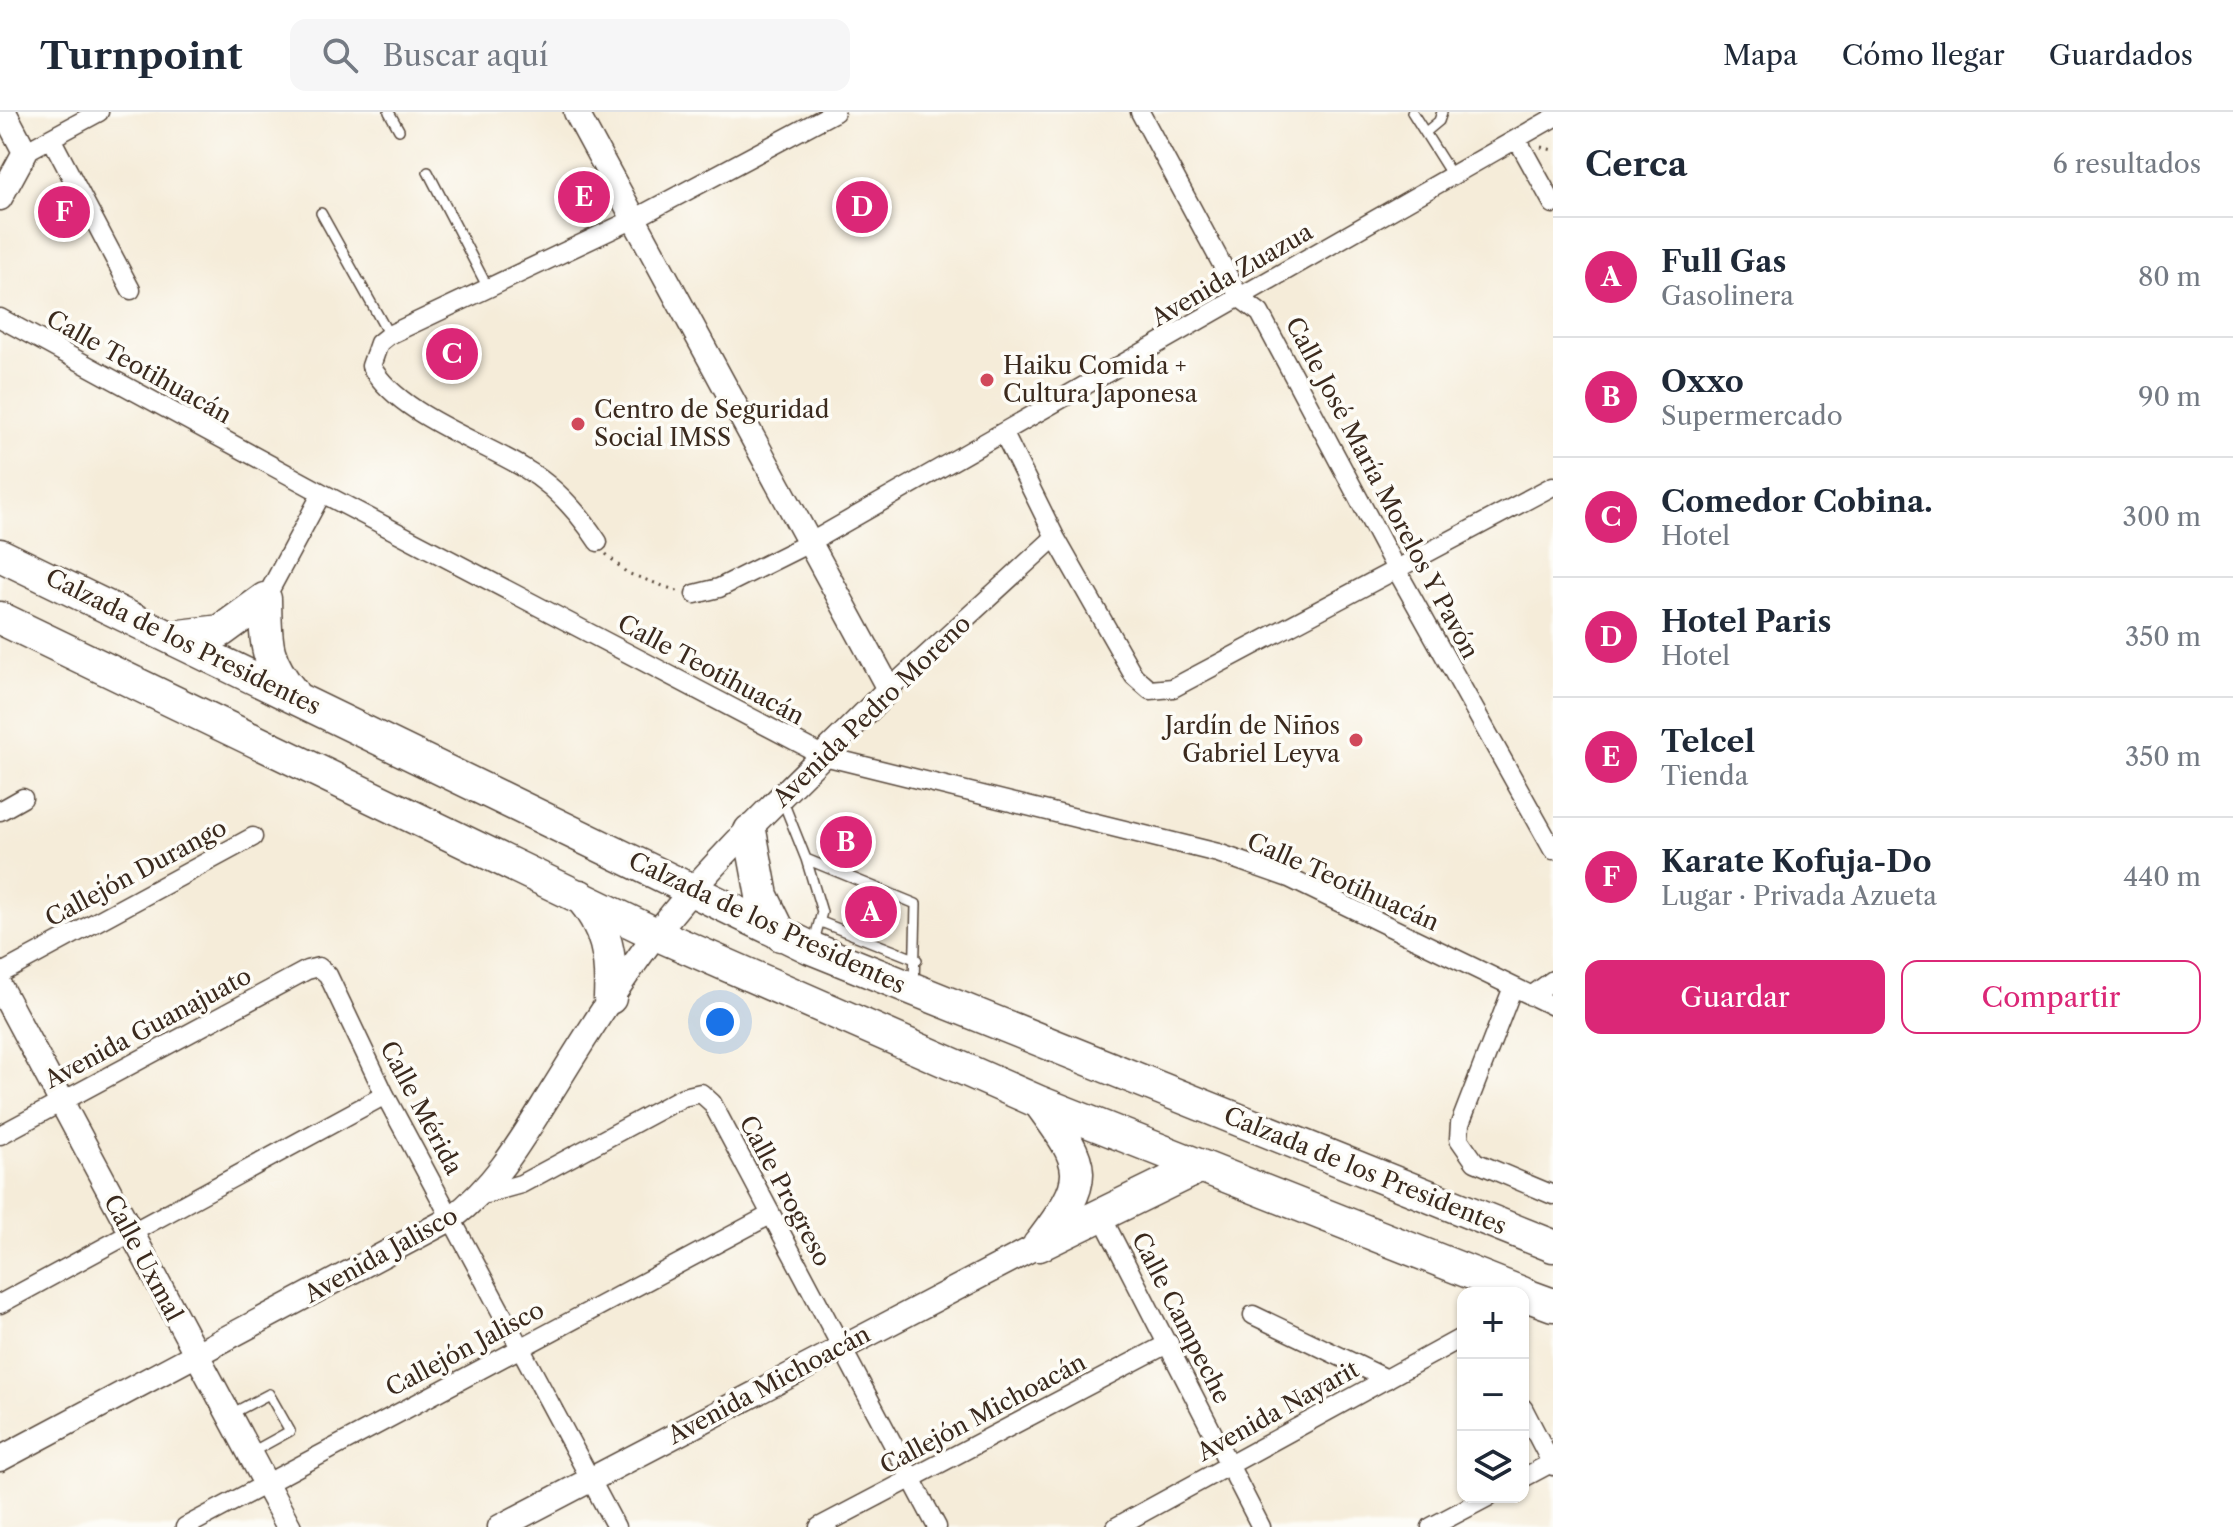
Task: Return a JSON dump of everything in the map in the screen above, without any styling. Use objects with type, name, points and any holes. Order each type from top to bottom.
[{"type":"highway","name":"Calzada de los Presidentes","points":[[0,555],[294,694],[781,935],[816,935],[914,992],[1553,1246]]},
{"type":"highway","points":[[172,637],[221,631],[265,599]]},
{"type":"highway","points":[[265,599],[265,646],[274,671],[294,694]]},
{"type":"highway","points":[[0,618],[14,631],[656,934],[1039,1102],[1507,1287]]},
{"type":"highway","points":[[750,831],[762,896],[781,935]]},
{"type":"highway","points":[[580,896],[592,910],[608,943],[610,998]]},
{"type":"highway","points":[[1039,1102],[1076,1156],[1079,1175],[1074,1195],[1039,1245]]},
{"type":"highway","points":[[1039,1245],[1102,1217],[1199,1167]]},
{"type":"highway","points":[[1529,1296],[1553,1305]]},
{"type":"street","points":[[4,112],[25,152]]},
{"type":"street","points":[[0,198],[25,152],[99,112]]},
{"type":"street","points":[[576,112],[889,689]]},
{"type":"street","points":[[598,542],[581,516],[527,469],[418,410],[389,389],[371,366],[384,339],[634,219],[835,112]]},
{"type":"street","name":"Calle José María Morelos Y Pavón","points":[[1140,112],[1240,298],[1260,313],[1396,569],[1545,816],[1553,850]]},
{"type":"street","name":"Avenida Zuazua","points":[[695,594],[719,588],[809,543],[1553,118]]},
{"type":"street","points":[[51,138],[131,290]]},
{"type":"street","points":[[1517,139],[1553,204]]},
{"type":"street","name":"Calle Teotihuacán","points":[[0,318],[322,493],[824,756],[1218,853],[1289,878],[1553,1006]]},
{"type":"street","points":[[1004,434],[1055,537],[1134,676],[1150,690],[1173,688],[1553,486]]},
{"type":"street","points":[[265,599],[322,493]]},
{"type":"street","name":"Avenida Pedro Moreno","points":[[656,934],[750,831],[889,689],[1055,537]]},
{"type":"street","points":[[0,811],[23,798]]},
{"type":"street","name":"Callejón Durango","points":[[0,974],[253,837]]},
{"type":"street","name":"Avenida Jalisco","points":[[0,1459],[452,1218],[482,1195],[505,1167],[610,998],[656,934]]},
{"type":"street","name":"Calle Mérida","points":[[319,967],[328,975],[385,1095],[616,1527]]},
{"type":"street","name":"Avenida Guanajuato","points":[[0,1135],[307,970],[319,967]]},
{"type":"street","points":[[1531,996],[1553,980]]},
{"type":"street","name":"Calle Uxmal","points":[[0,987],[289,1527]]},
{"type":"street","points":[[1513,987],[1460,1124],[1459,1139],[1475,1162],[1553,1195]]},
{"type":"street","name":"Calle Progreso","points":[[482,1195],[521,1184],[683,1097],[701,1093],[712,1103],[937,1527]]},
{"type":"street","points":[[0,1304],[385,1095]]},
{"type":"street","name":"Callejón Jalisco","points":[[185,1527],[770,1215]]},
{"type":"street","name":"Calle Campeche","points":[[1102,1217],[1261,1527]]},
{"type":"street","name":"Avenida Michoacán","points":[[500,1527],[1039,1245]]},
{"type":"street","points":[[1253,1315],[1387,1379]]},
{"type":"street","name":"Avenida Nayarit","points":[[1116,1527],[1457,1340]]},
{"type":"street","name":"Callejón Michoacán","points":[[819,1527],[1169,1343]]},
{"type":"street","points":[[1529,1420],[1552,1464],[1529,1475]]},
{"type":"street","points":[[1431,1527],[1477,1503]]},
{"type":"lane","points":[[389,112],[399,130]]},
{"type":"lane","points":[[1412,112],[1427,131],[1453,177]]},
{"type":"lane","points":[[1427,131],[1439,121],[1442,112]]},
{"type":"lane","points":[[428,172],[489,290]]},
{"type":"lane","points":[[321,213],[384,339]]},
{"type":"lane","points":[[782,799],[806,859],[822,912],[816,935],[917,960]]},
{"type":"lane","points":[[806,859],[913,901],[918,909],[914,992]]},
{"type":"lane","points":[[228,1416],[269,1394],[290,1431],[249,1454]]},
{"type":"path","points":[[598,542],[616,566],[627,573],[695,594]]},
{"type":"place","name":"Telcel","points":[[584,197]]},
{"type":"place","name":"Hotel Paris","points":[[862,207]]},
{"type":"place","name":"Karate Kofuja-Do","points":[[64,212]]},
{"type":"place","name":"Comedor Cobina.","points":[[452,354]]},
{"type":"place","name":"Haiku Comida + Cultura Japonesa","points":[[987,380]]},
{"type":"place","name":"Centro de Seguridad Social IMSS","points":[[578,424]]},
{"type":"place","name":"Jardín de Niños Gabriel Leyva","points":[[1356,740]]},
{"type":"place","name":"Oxxo","points":[[846,842]]},
{"type":"place","name":"Full Gas","points":[[871,912]]}]
